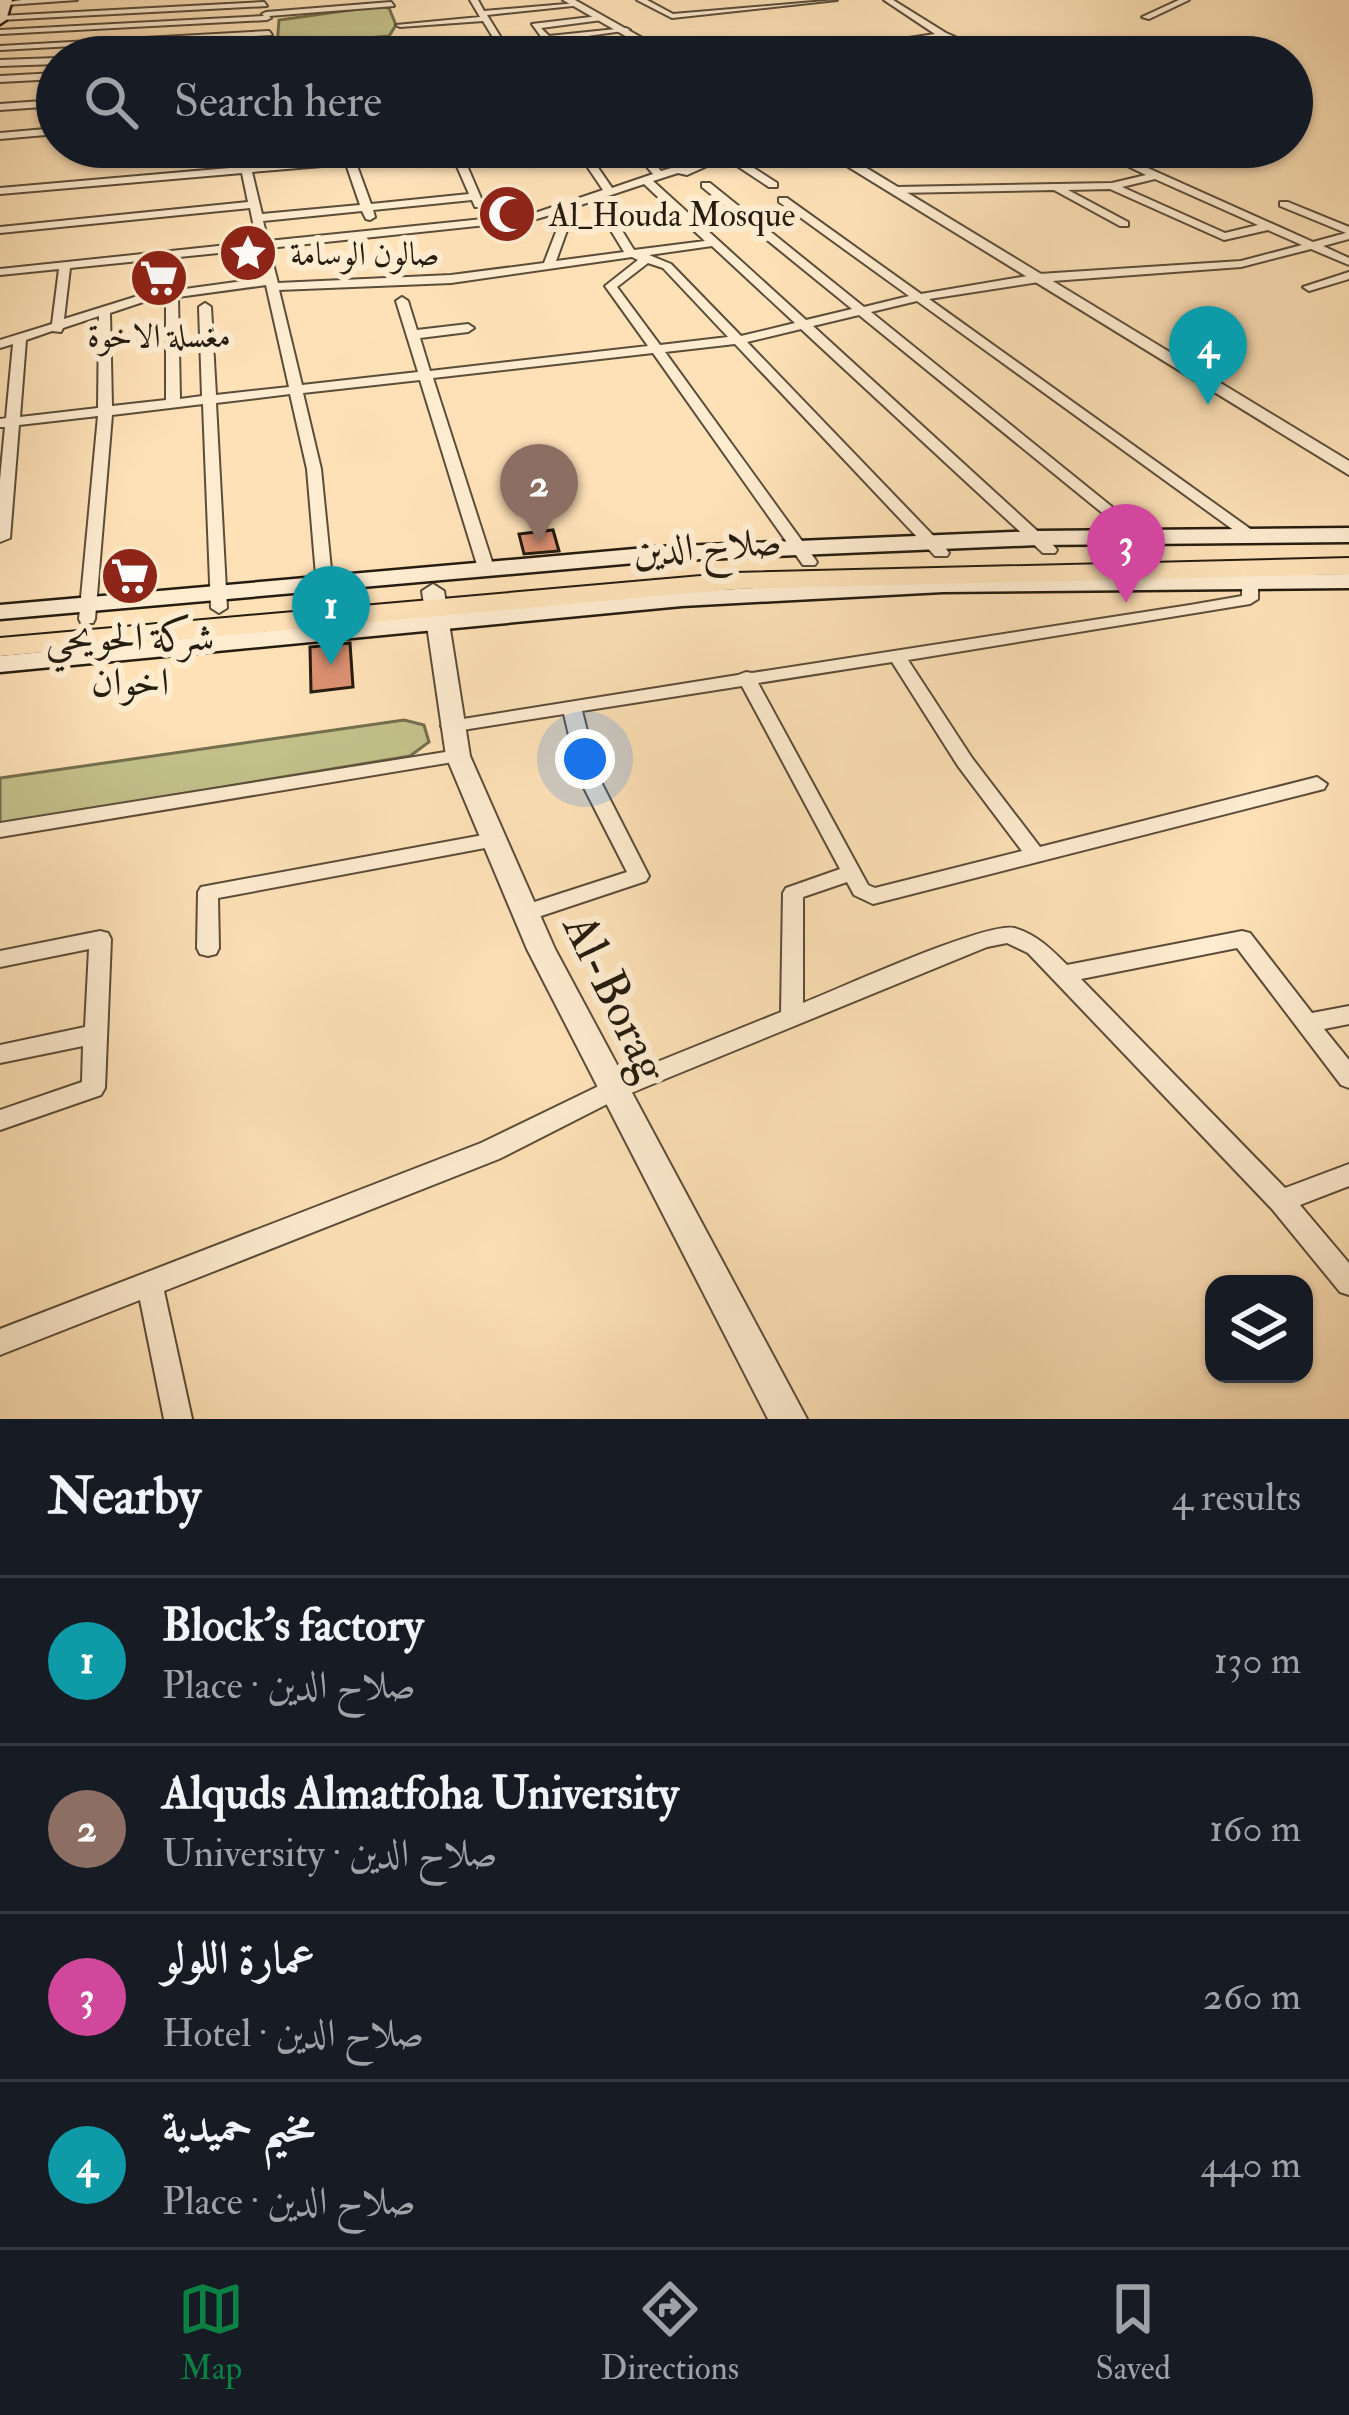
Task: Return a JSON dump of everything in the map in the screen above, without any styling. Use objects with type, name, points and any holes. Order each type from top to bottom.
[{"type":"highway","name":"صلاح الدين","points":[[0,627],[88,612],[325,591],[434,608],[803,554],[1044,544],[1349,548]]},
{"type":"highway","name":"صلاح الدين","points":[[0,647],[756,580],[1349,566]]},
{"type":"main road","points":[[0,18],[6,1]]},
{"type":"main road","points":[[1044,544],[1349,536]]},
{"type":"main road","points":[[325,591],[486,568],[803,554]]},
{"type":"main road","points":[[0,664],[434,608],[943,585],[1349,580]]},
{"type":"main road","points":[[0,612],[88,612]]},
{"type":"street","points":[[6,1],[73,0]]},
{"type":"street","points":[[474,0],[496,36]]},
{"type":"street","points":[[641,0],[672,16],[833,0]]},
{"type":"street","points":[[888,0],[943,35]]},
{"type":"street","points":[[1146,17],[1185,0]]},
{"type":"street","points":[[0,18],[390,2],[400,26]]},
{"type":"street","points":[[400,26],[573,3],[636,36]]},
{"type":"street","points":[[0,32],[265,9]]},
{"type":"street","points":[[265,9],[269,36]]},
{"type":"street","points":[[544,36],[535,26],[598,18]]},
{"type":"street","points":[[394,36],[400,26]]},
{"type":"street","points":[[604,36],[626,30]]},
{"type":"street","points":[[215,36],[269,33]]},
{"type":"street","points":[[937,36],[943,35]]},
{"type":"street","points":[[0,48],[36,46]]},
{"type":"street","points":[[0,66],[36,67]]},
{"type":"street","points":[[0,79],[36,72]]},
{"type":"street","points":[[0,94],[36,92]]},
{"type":"street","points":[[0,107],[36,104]]},
{"type":"street","points":[[0,136],[36,133]]},
{"type":"street","points":[[0,191],[266,168]]},
{"type":"street","points":[[354,168],[375,232]]},
{"type":"street","points":[[463,168],[487,220]]},
{"type":"street","points":[[593,168],[609,191]]},
{"type":"street","points":[[653,168],[660,176]]},
{"type":"street","points":[[0,272],[533,217],[678,168]]},
{"type":"street","points":[[660,176],[698,168]]},
{"type":"street","points":[[747,168],[773,185]]},
{"type":"street","points":[[859,168],[1349,469]]},
{"type":"street","points":[[1140,168],[1349,262]]},
{"type":"street","points":[[244,170],[314,469],[325,591]]},
{"type":"street","points":[[896,190],[1112,185],[1156,175]]},
{"type":"street","points":[[646,181],[1044,544]]},
{"type":"street","points":[[706,185],[1143,539]]},
{"type":"street","points":[[1112,185],[1224,237],[1269,226]]},
{"type":"street","points":[[1054,187],[1124,224]]},
{"type":"street","points":[[595,195],[630,253],[667,266],[936,547]]},
{"type":"street","points":[[0,230],[474,197]]},
{"type":"street","points":[[783,200],[1251,536]]},
{"type":"street","points":[[1284,205],[1349,234]]},
{"type":"street","points":[[548,266],[564,234],[566,219],[559,208]]},
{"type":"street","points":[[6,423],[739,340],[916,298],[1039,278],[1241,263],[1349,234]]},
{"type":"street","points":[[0,344],[172,293],[271,284],[394,284],[712,243]]},
{"type":"street","points":[[647,258],[611,286],[803,554]]},
{"type":"street","points":[[57,329],[65,266]]},
{"type":"street","points":[[1309,287],[1349,275]]},
{"type":"street","points":[[172,293],[173,404]]},
{"type":"street","points":[[402,301],[486,568]]},
{"type":"street","points":[[205,307],[219,601]]},
{"type":"street","points":[[88,612],[105,411],[105,314]]},
{"type":"street","points":[[411,335],[468,328]]},
{"type":"street","points":[[2,538],[6,423],[20,340]]},
{"type":"street","points":[[0,830],[454,741],[572,709],[746,676],[1250,599],[1250,582]]},
{"type":"street","name":"Al-Borag","points":[[434,608],[454,741],[494,840],[613,1090],[788,1419]]},
{"type":"street","points":[[896,654],[965,762],[1034,853]]},
{"type":"street","points":[[746,676],[851,873],[861,890],[873,896],[1318,784]]},
{"type":"street","points":[[526,913],[640,876],[589,778],[572,709]]},
{"type":"street","points":[[208,948],[208,892],[494,840]]},
{"type":"street","points":[[792,1018],[793,893],[851,873]]},
{"type":"street","points":[[0,1342],[490,1151],[613,1090],[984,939],[1009,935],[1036,947],[1063,974],[1281,1202],[1349,1283]]},
{"type":"street","points":[[1063,974],[1242,939],[1349,1078]]},
{"type":"street","points":[[0,959],[100,940],[93,1088],[0,1120]]},
{"type":"street","points":[[1308,1023],[1349,1015]]},
{"type":"street","points":[[0,1054],[93,1035]]},
{"type":"street","points":[[1281,1202],[1349,1175]]},
{"type":"street","points":[[148,1282],[178,1419]]},
{"type":"shaded area","points":[[379,6],[389,8],[396,25],[389,36],[278,36],[279,20]]},
{"type":"shaded area","points":[[404,720],[424,725],[429,742],[410,756],[0,824],[0,778]]},
{"type":"building","points":[[553,530],[559,551],[524,554],[519,534]]},
{"type":"building","points":[[350,643],[353,687],[311,692],[310,647]]},
{"type":"place","name":"Al_Houda Mosque","points":[[507,214]]},
{"type":"place","name":"صالون الوسامة","points":[[248,253]]},
{"type":"place","name":"مغسلة الاخوة","points":[[159,278]]},
{"type":"place","name":"مخيم حميدية","points":[[1208,405]]},
{"type":"place","name":"Alquds Almatfoha University","points":[[539,543]]},
{"type":"place","name":"شركة الحويحي اخوان","points":[[130,576]]},
{"type":"place","name":"عمارة اللولو","points":[[1126,603]]},
{"type":"place","name":"Block's factory","points":[[331,665]]}]
